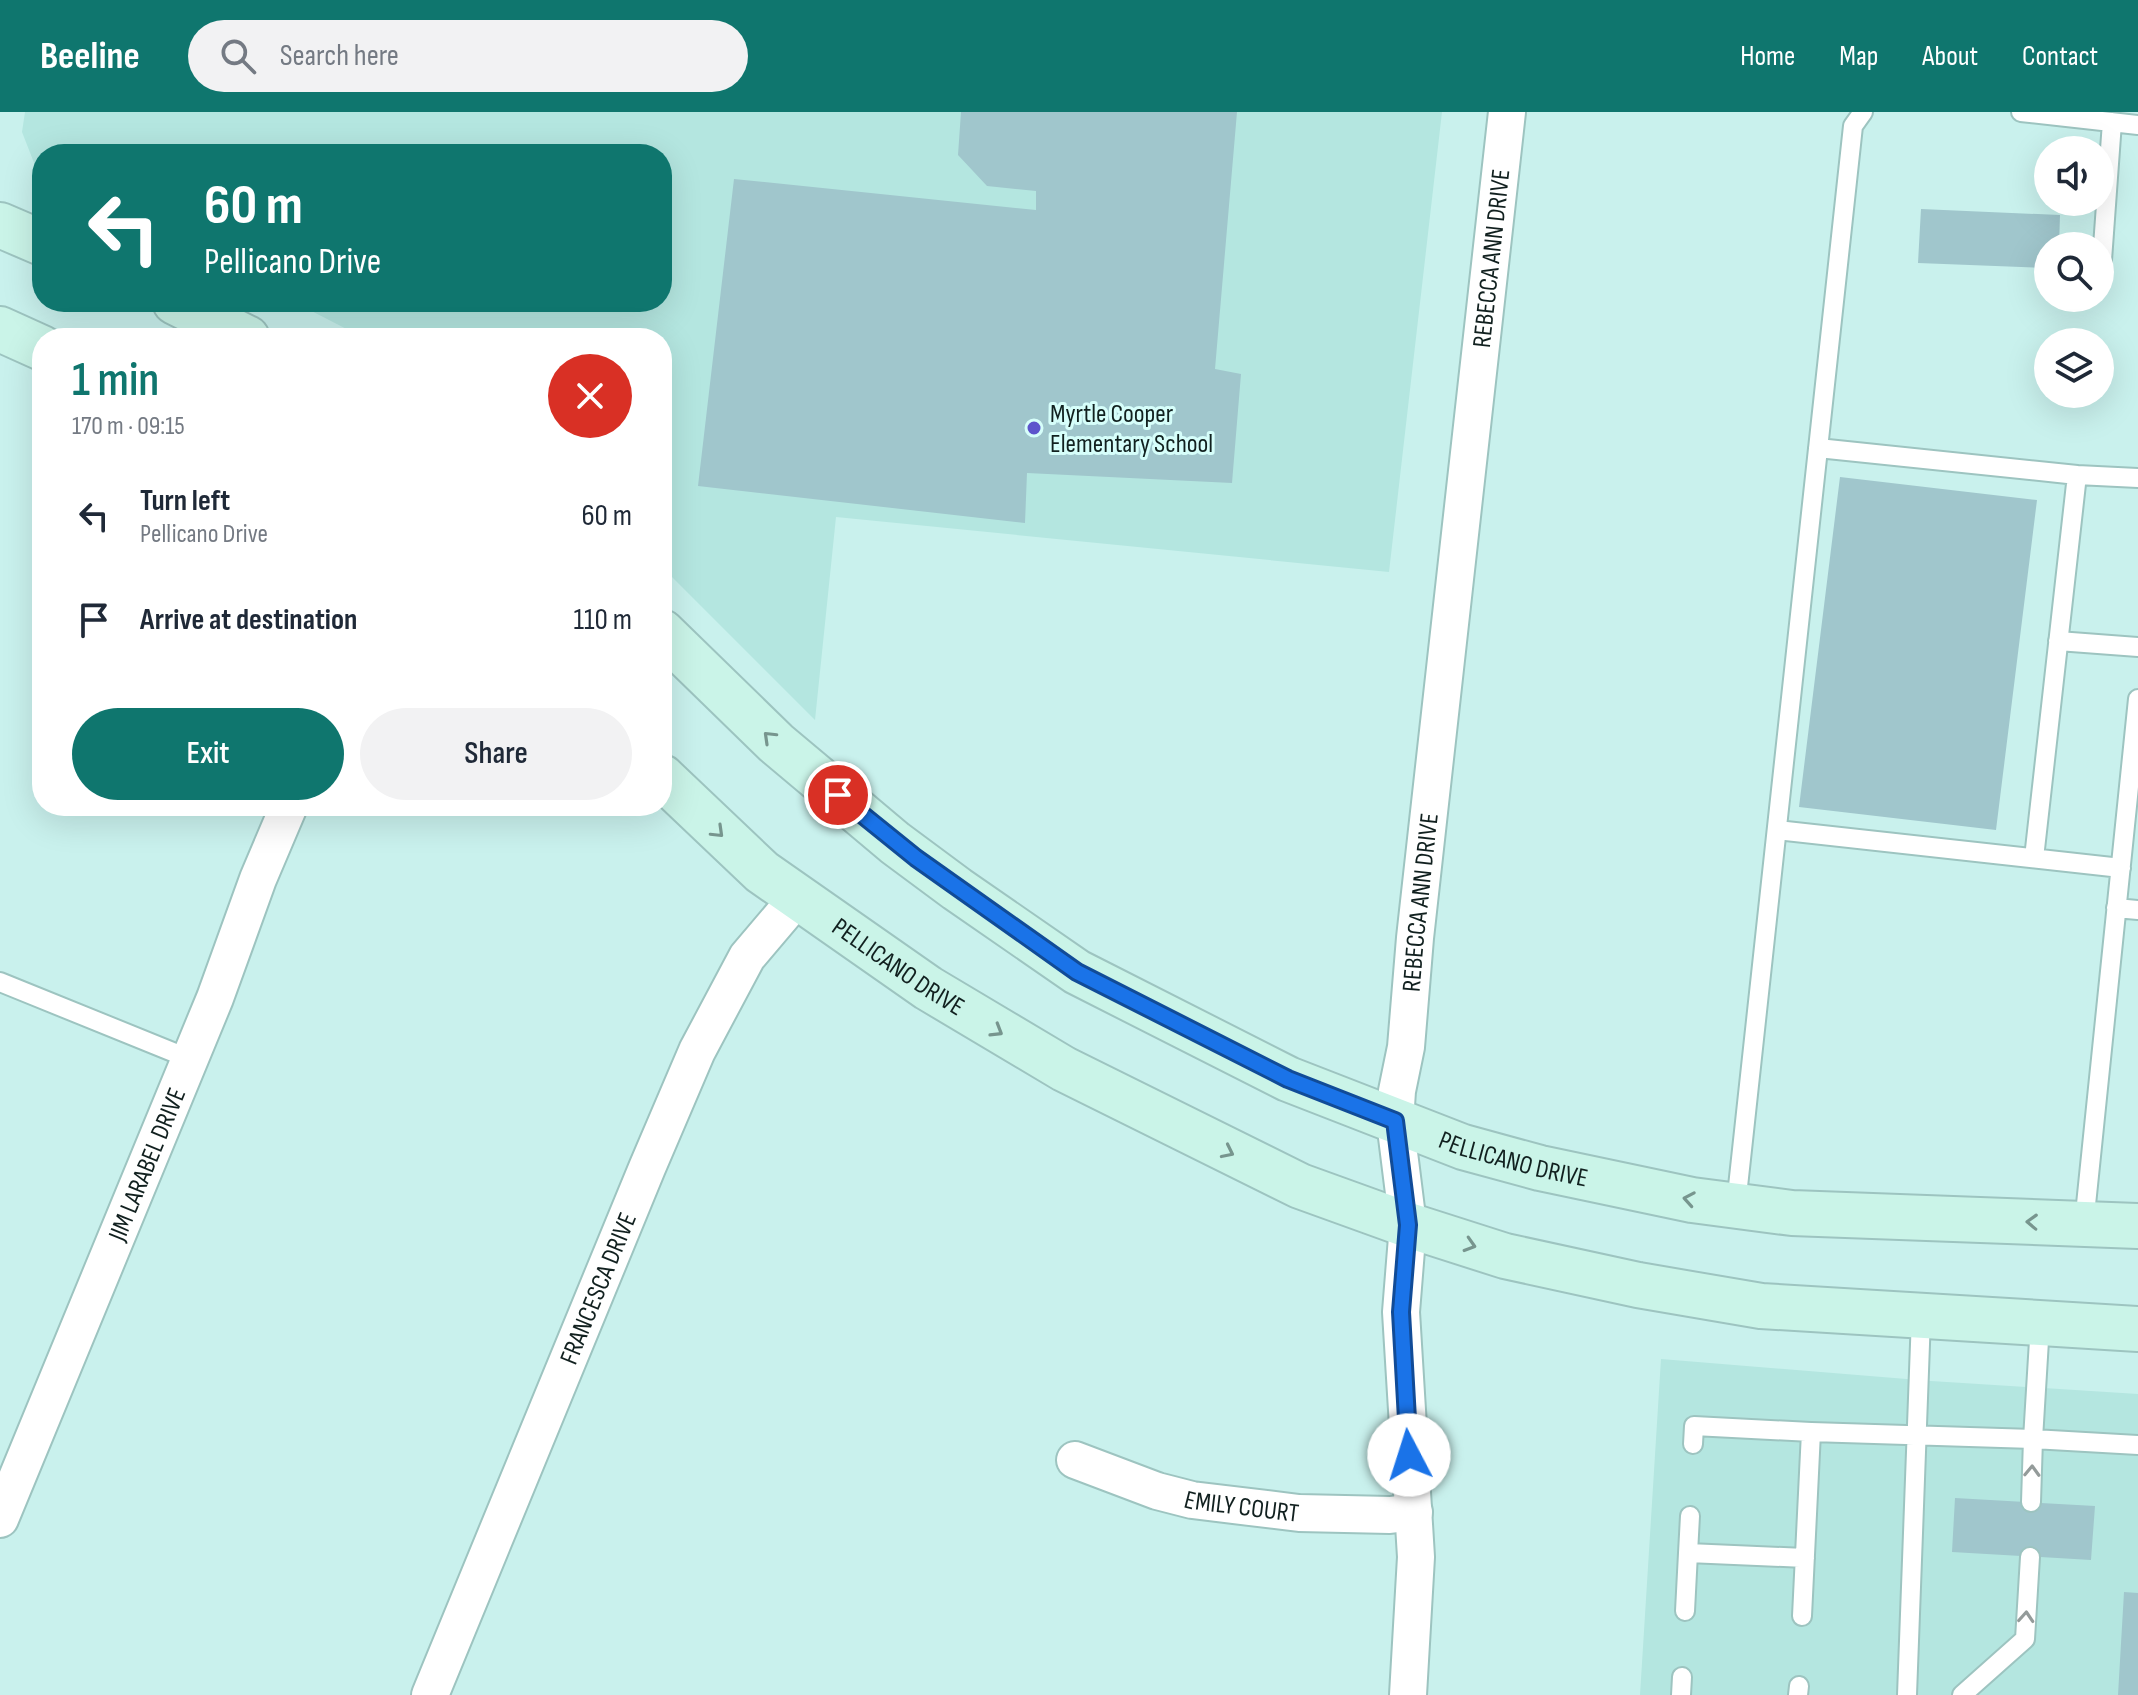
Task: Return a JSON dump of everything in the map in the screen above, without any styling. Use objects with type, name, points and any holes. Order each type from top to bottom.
[{"type":"main road","points":[[0,225],[32,239]]},
{"type":"main road","points":[[195,312],[227,328]]},
{"type":"main road","points":[[0,329],[32,343]]},
{"type":"main road","name":"PELLICANO DRIVE","points":[[672,642],[776,743],[895,843],[1077,972],[1288,1079],[1463,1147],[1540,1168],[1692,1200],[1792,1213],[2138,1226]]},
{"type":"main road","name":"PELLICANO DRIVE","points":[[672,787],[739,851],[797,898],[928,988],[1064,1069],[1300,1186],[1505,1256],[1638,1285],[1761,1306],[2138,1329]]},
{"type":"street","name":"REBECCA ANN DRIVE","points":[[1408,1695],[1416,1557],[1401,1312],[1408,1225],[1395,1121],[1397,1091],[1406,1047],[1417,922],[1507,112]]},
{"type":"street","name":"JIM LARABEL DRIVE","points":[[0,1519],[190,1059],[285,816]]},
{"type":"street","name":"FRANCESCA DRIVE","points":[[430,1695],[697,1051],[747,957],[797,898]]},
{"type":"street","name":"EMILY COURT","points":[[1075,1460],[1157,1491],[1192,1500],[1299,1513],[1390,1515],[1414,1512]]},
{"type":"lane","points":[[1736,1205],[1853,126],[1863,112]]},
{"type":"lane","points":[[2021,112],[2138,125]]},
{"type":"lane","points":[[2104,232],[2112,122]]},
{"type":"lane","points":[[1818,448],[2077,475],[2138,478]]},
{"type":"lane","points":[[2034,858],[2077,475]]},
{"type":"lane","points":[[2058,641],[2138,647]]},
{"type":"lane","points":[[2084,1224],[2138,699]]},
{"type":"lane","points":[[1777,830],[2121,868]]},
{"type":"lane","points":[[2116,908],[2138,910]]},
{"type":"lane","points":[[0,982],[190,1059]]},
{"type":"lane","points":[[1907,1695],[1921,1317]]},
{"type":"lane","points":[[2031,1502],[2040,1324]]},
{"type":"lane","points":[[1693,1444],[1694,1426],[2138,1445]]},
{"type":"lane","points":[[1802,1616],[1811,1432]]},
{"type":"lane","points":[[1685,1611],[1690,1516]]},
{"type":"lane","points":[[1688,1553],[1805,1558]]},
{"type":"lane","points":[[1962,1695],[2025,1639],[2030,1557]]},
{"type":"shaded area","name":"Myrtle Cooper Elementary School","points":[[25,112],[1442,112],[1389,572],[836,517],[815,720],[672,577],[672,328],[345,328],[313,312],[672,312],[672,144],[32,144],[32,158],[22,132]]},
{"type":"shaded area","points":[[1661,1359],[2138,1394],[2138,1695],[1640,1695]]},
{"type":"building","points":[[961,112],[1237,112],[1215,369],[1241,374],[1232,483],[1027,473],[1025,523],[698,486],[734,179],[1036,210],[1036,191],[987,186],[958,155]]},
{"type":"building","points":[[1921,209],[2060,216],[2059,232],[2034,232],[2034,267],[1918,263]]},
{"type":"building","points":[[1840,477],[2037,500],[1996,830],[1799,807]]},
{"type":"building","points":[[1955,1498],[2095,1506],[2091,1560],[1952,1552]]},
{"type":"building","points":[[2124,1592],[2138,1593],[2138,1695],[2118,1695]]},
{"type":"place","name":"Myrtle Cooper Elementary School","points":[[1034,428]]},
{"type":"route","points":[[838,795],[957,889],[1077,972],[1288,1079],[1395,1121],[1408,1225],[1401,1312],[1409,1455]]}]
